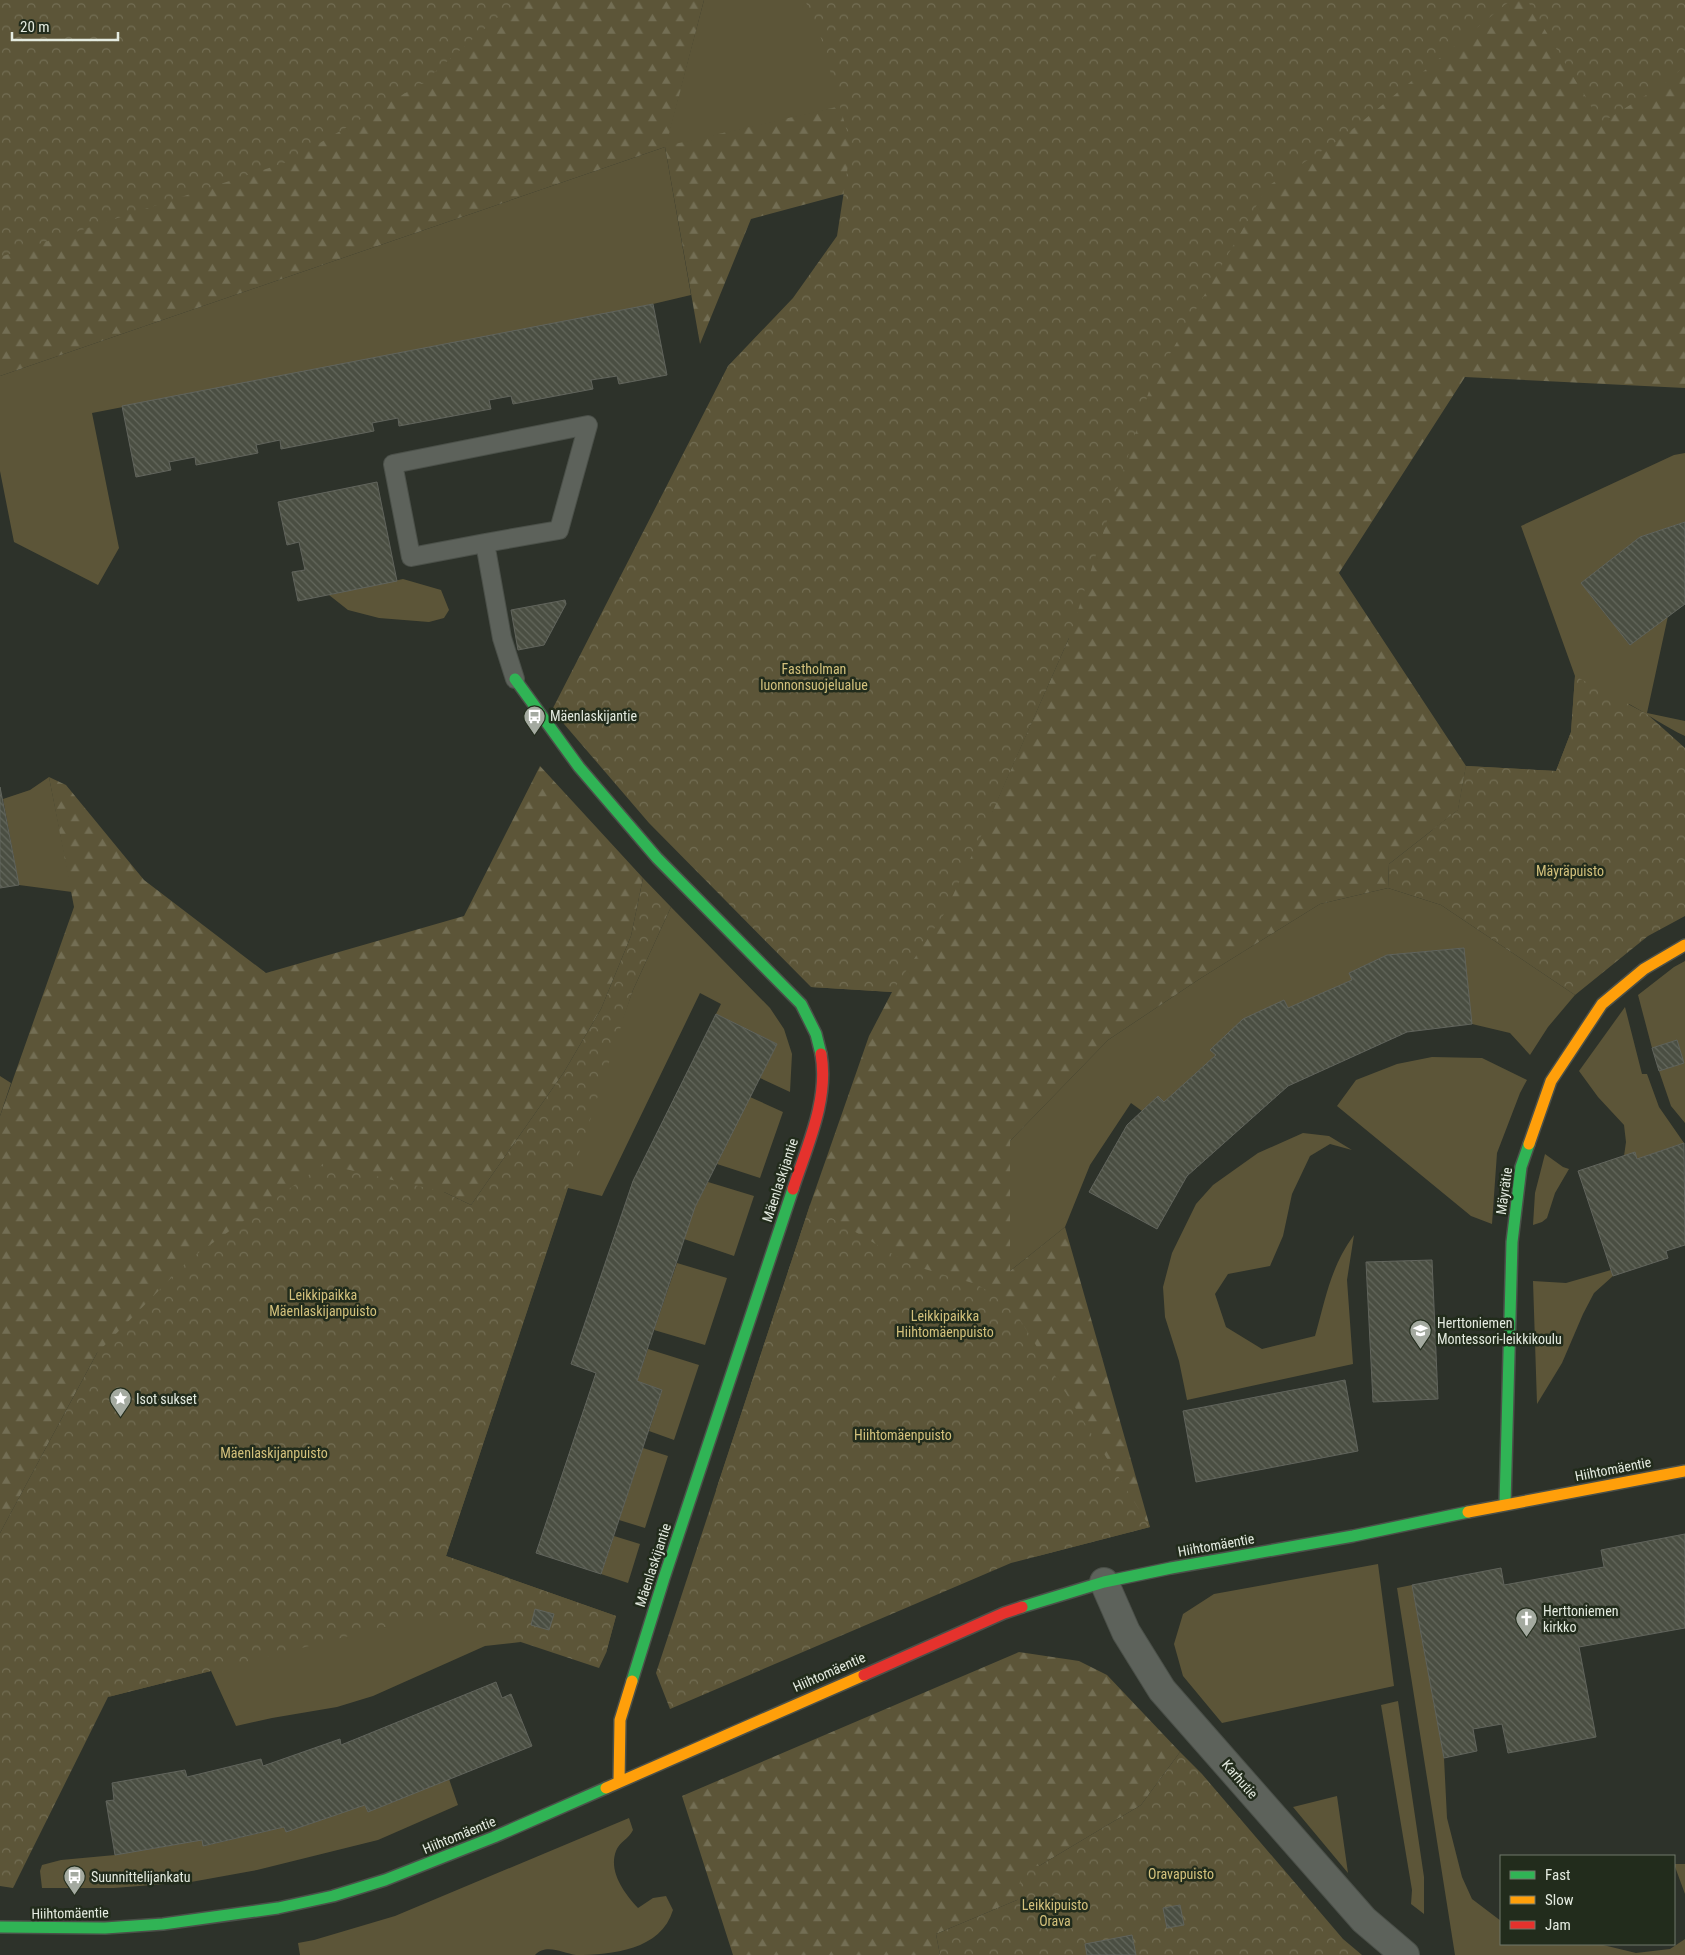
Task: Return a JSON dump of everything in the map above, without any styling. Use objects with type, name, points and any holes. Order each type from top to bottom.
[{"type":"street","name":"Mäenlaskijantie","points":[[516,679],[579,767],[657,858],[801,1004],[812,1023],[822,1052],[821,1096],[815,1122],[664,1578],[620,1720],[619,1782]]},
{"type":"street","name":"Mäyrätie","points":[[1505,1504],[1512,1242],[1521,1167],[1551,1081],[1602,1004],[1644,969],[1685,945]]},
{"type":"street","name":"Hiihtomäentie","points":[[0,1927],[105,1928],[162,1924],[278,1908],[333,1896],[385,1880],[494,1837],[1004,1613],[1104,1582],[1171,1568],[1361,1535],[1505,1504],[1685,1471]]},
{"type":"street","name":"Karhutie","points":[[1104,1582],[1129,1639],[1162,1690],[1364,1920],[1405,1955]]},
{"type":"lane","points":[[588,425],[559,530],[486,543],[411,557],[393,464],[588,425]]},
{"type":"lane","points":[[486,543],[502,638],[516,679]]},
{"type":"green space","name":"Leikkipaikka Hiihtomäenpuisto","points":[[0,0],[704,0],[666,146],[1295,2],[1295,0],[1685,0],[1685,388],[1465,377],[1339,573],[1466,766],[1458,810],[1389,864],[1388,888],[1320,904],[1201,978],[1108,1040],[1010,1141],[1010,1271],[1065,1227],[1150,1527],[1034,1557],[716,1490],[810,1205],[869,1036],[892,992],[811,987],[967,161],[751,219],[700,344],[665,147],[0,376]],"holes":[[[1069,626],[1069,638],[992,812]]]},
{"type":"green space","points":[[0,0],[522,0],[505,11],[421,84],[287,162],[0,257]]},
{"type":"green space","points":[[704,0],[1295,0],[1295,2],[665,147]]},
{"type":"green space","name":"Fastholman luonnonsuojelualue","points":[[805,0],[1511,0],[1343,137],[1268,186],[1150,388],[1069,638],[992,813],[944,914],[892,992],[811,987],[649,823],[552,710],[728,366],[793,298],[837,236],[851,146],[821,38]]},
{"type":"green space","points":[[1527,0],[1685,0],[1685,66],[1664,84],[1601,123]]},
{"type":"green space","points":[[665,147],[691,295],[92,413],[119,548],[98,585],[14,542],[0,471],[0,376]]},
{"type":"green space","points":[[1685,453],[1685,522],[1640,537],[1581,583],[1630,645],[1668,616],[1647,713],[1685,721],[1685,736],[1629,704],[1685,916],[1432,830],[1458,810],[1466,766],[1556,771],[1571,732],[1575,676],[1521,526],[1674,455]]},
{"type":"green space","points":[[403,579],[441,590],[449,610],[444,618],[429,622],[379,618],[348,610],[329,595]]},
{"type":"green space","name":"Mäyräpuisto","points":[[1575,676],[1647,714],[1685,748],[1685,916],[1648,936],[1575,995],[1441,905],[1388,888],[1389,864],[1458,810],[1466,766],[1556,771],[1571,732]]},
{"type":"green space","points":[[540,766],[643,878],[631,936],[601,1009],[564,1072],[471,1205],[444,1192],[97,1353],[0,1533],[0,1116],[74,907],[49,777],[66,785],[144,880],[266,973],[464,916]]},
{"type":"green space","points":[[49,777],[72,892],[19,885],[3,799],[30,790]]},
{"type":"green space","name":"Mäenlaskijanpuisto","points":[[643,878],[671,907],[633,990],[446,1556],[616,1616],[606,1653],[599,1668],[436,1614],[108,1697],[13,1888],[0,1886],[0,1533],[97,1353],[190,1259],[324,1164],[444,1192],[471,1205],[564,1072],[601,1009],[631,936]]},
{"type":"green space","points":[[1388,888],[1441,905],[1575,995],[1548,1027],[1530,1055],[1510,1033],[1472,1024],[1463,948],[1387,955],[1349,973],[1352,980],[1288,1008],[1284,1000],[1211,1050],[1216,1055],[1164,1102],[1158,1096],[1142,1111],[1131,1103],[1090,1165],[1065,1227],[1010,1271],[1010,1141],[1108,1040],[1201,978],[1320,904]]},
{"type":"green space","points":[[671,907],[770,1008],[784,1029],[792,1054],[790,1092],[760,1078],[777,1044],[716,1014],[721,1004],[700,993],[602,1196],[568,1188],[446,1556],[616,1616],[606,1653],[545,1632],[429,1560],[633,990]]},
{"type":"green space","points":[[1685,961],[1685,1123],[1671,1106],[1659,1071],[1684,1063],[1677,1040],[1652,1048],[1638,995],[1674,967]]},
{"type":"green space","points":[[1625,1007],[1642,1074],[1647,1074],[1659,1107],[1684,1143],[1637,1159],[1624,1156],[1626,1142],[1624,1125],[1598,1097],[1579,1071]]},
{"type":"green space","points":[[1432,1057],[1482,1058],[1527,1080],[1520,1093],[1497,1153],[1492,1224],[1471,1216],[1337,1106],[1356,1080],[1397,1064]]},
{"type":"green space","points":[[0,1076],[11,1083],[0,1116]]},
{"type":"green space","points":[[750,1097],[783,1112],[760,1178],[717,1164]]},
{"type":"green space","points":[[1303,1133],[1329,1136],[1352,1150],[1330,1144],[1310,1156],[1292,1194],[1283,1236],[1270,1266],[1228,1274],[1215,1294],[1226,1327],[1262,1349],[1315,1336],[1334,1271],[1354,1235],[1347,1280],[1353,1364],[1187,1400],[1179,1361],[1165,1317],[1163,1287],[1172,1253],[1196,1204],[1213,1185],[1258,1153]]},
{"type":"green space","points":[[1545,1154],[1569,1169],[1555,1193],[1547,1218],[1533,1225],[1535,1193]]},
{"type":"green space","points":[[708,1182],[754,1196],[734,1256],[684,1239],[695,1207]]},
{"type":"green space","name":"Hiihtomäenpuisto","points":[[810,1205],[911,1265],[976,1284],[1010,1304],[1150,1527],[1011,1563],[670,1709],[656,1673]]},
{"type":"green space","points":[[677,1263],[727,1278],[705,1345],[654,1330]]},
{"type":"green space","points":[[1611,1270],[1613,1276],[1594,1293],[1562,1363],[1537,1404],[1533,1281],[1566,1283]]},
{"type":"green space","points":[[648,1349],[699,1365],[674,1440],[649,1431],[662,1390],[637,1381]]},
{"type":"green space","points":[[643,1448],[668,1456],[645,1528],[619,1520]]},
{"type":"green space","points":[[614,1536],[640,1544],[628,1583],[601,1574]]},
{"type":"green space","points":[[1378,1564],[1394,1686],[1222,1723],[1183,1676],[1174,1644],[1183,1614],[1214,1594]]},
{"type":"green space","points":[[422,1576],[521,1642],[485,1646],[373,1696],[337,1707],[236,1726],[211,1671],[108,1697]]},
{"type":"green space","points":[[1412,1585],[1444,1758],[1447,1818],[1462,1877],[1472,1899],[1500,1920],[1500,1945],[1603,1945],[1636,1953],[1670,1949],[1685,1939],[1685,1955],[1455,1955],[1397,1588]]},
{"type":"green space","points":[[1019,1652],[1079,1661],[1107,1675],[1180,1752],[1141,1805],[1039,1866],[1017,1900],[936,1934],[940,1955],[733,1955],[682,1796]]},
{"type":"green space","points":[[1398,1701],[1424,1877],[1424,1914],[1411,1904],[1412,1890],[1381,1705]]},
{"type":"green space","name":"Oravapuisto","points":[[1180,1752],[1202,1774],[1343,1939],[1362,1955],[940,1955],[936,1934],[1017,1900],[1024,1865],[1039,1866],[1141,1805]]},
{"type":"green space","points":[[449,1779],[458,1805],[378,1840],[257,1870],[191,1882],[114,1888],[42,1888],[40,1871],[42,1865],[61,1860],[115,1855],[202,1840],[204,1846],[284,1827],[286,1832],[365,1805],[368,1812]]},
{"type":"green space","points":[[1337,1796],[1348,1873],[1293,1807]]},
{"type":"green space","points":[[629,1818],[633,1830],[617,1848],[614,1859],[614,1867],[619,1882],[638,1908],[653,1898],[666,1896],[673,1910],[667,1923],[658,1934],[634,1948],[590,1955],[576,1955],[549,1949],[539,1951],[535,1955],[300,1955],[298,1943],[395,1916]]},
{"type":"green space","points":[[1675,1864],[1685,1864],[1685,1894],[1675,1867]]},
{"type":"building","points":[[653,304],[667,375],[619,384],[617,376],[591,380],[593,389],[513,404],[511,396],[489,400],[491,409],[399,426],[398,418],[372,423],[374,431],[281,449],[280,440],[256,445],[258,453],[196,465],[195,457],[169,462],[171,470],[136,477],[122,406]]},
{"type":"building","points":[[377,482],[397,581],[298,601],[292,572],[305,570],[299,542],[287,545],[278,502]]},
{"type":"building","points":[[1685,522],[1685,604],[1630,645],[1581,583],[1640,537]]},
{"type":"building","points":[[565,600],[566,604],[544,645],[518,650],[511,610]]},
{"type":"building","points":[[0,787],[19,885],[0,888]]},
{"type":"building","points":[[1464,948],[1472,1024],[1407,1032],[1288,1086],[1187,1176],[1157,1229],[1089,1192],[1127,1125],[1158,1096],[1164,1102],[1216,1055],[1210,1050],[1243,1019],[1284,1000],[1288,1008],[1352,980],[1349,973],[1387,955]]},
{"type":"building","points":[[716,1014],[777,1044],[695,1207],[650,1341],[637,1381],[662,1390],[601,1574],[536,1553],[596,1373],[571,1364],[633,1181]]},
{"type":"building","points":[[1677,1040],[1684,1063],[1659,1071],[1652,1048]]},
{"type":"building","points":[[1684,1143],[1685,1245],[1666,1251],[1668,1258],[1613,1276],[1578,1171],[1635,1152],[1637,1159]]},
{"type":"building","points":[[1432,1260],[1438,1399],[1373,1402],[1366,1262]]},
{"type":"building","points":[[1345,1380],[1358,1451],[1196,1482],[1183,1411]]},
{"type":"building","name":"Herttoniemen kirkko","points":[[1685,1534],[1685,1628],[1579,1647],[1596,1737],[1508,1753],[1502,1724],[1473,1729],[1477,1751],[1444,1758],[1412,1585],[1501,1568],[1504,1585],[1604,1567],[1601,1550]]},
{"type":"building","points":[[535,1609],[554,1614],[549,1630],[531,1625]]},
{"type":"building","points":[[496,1682],[502,1698],[511,1694],[532,1746],[368,1812],[365,1805],[286,1832],[284,1827],[203,1846],[202,1840],[115,1855],[106,1801],[114,1800],[112,1783],[185,1770],[187,1777],[261,1759],[263,1766],[340,1739],[341,1745]]},
{"type":"building","points":[[1180,1905],[1184,1925],[1167,1928],[1163,1908]]},
{"type":"building","points":[[1132,1935],[1136,1955],[1087,1955],[1085,1944]]},
{"type":"traffic: fast","points":[[515,679],[579,767],[657,858],[801,1004],[816,1034],[821,1054]]},
{"type":"traffic: fast","points":[[1505,1504],[1512,1242],[1521,1167],[1529,1144]]},
{"type":"traffic: fast","points":[[632,1681],[664,1578],[793,1189]]},
{"type":"traffic: fast","points":[[1022,1607],[1104,1582],[1171,1568],[1353,1536],[1468,1512]]},
{"type":"traffic: fast","points":[[0,1927],[105,1928],[163,1924],[278,1908],[333,1896],[385,1880],[494,1837],[606,1788]]},
{"type":"traffic: slow","points":[[1529,1144],[1551,1081],[1602,1004],[1644,969],[1685,945]]},
{"type":"traffic: slow","points":[[1468,1512],[1685,1471]]},
{"type":"traffic: slow","points":[[606,1788],[864,1675]]},
{"type":"traffic: slow","points":[[619,1782],[620,1720],[632,1681]]},
{"type":"traffic: jam","points":[[793,1189],[810,1140],[819,1106],[823,1071],[821,1054]]},
{"type":"traffic: jam","points":[[864,1675],[1004,1613],[1022,1607]]},
{"type":"place","name":"Mäenlaskijantie","points":[[534,735]]},
{"type":"place","name":"Herttoniemen Montessori-leikkikoulu","points":[[1421,1350]]},
{"type":"place","name":"Isot sukset","points":[[120,1418]]},
{"type":"place","name":"Herttoniemen kirkko","points":[[1527,1638]]},
{"type":"place","name":"Suunnittelijankatu","points":[[75,1896]]},
{"type":"park label","name":"Leikkipaikka Mäenlaskijanpuisto","points":[[323,1304]]},
{"type":"park label","name":"Leikkipuisto Orava","points":[[1055,1914]]}]
